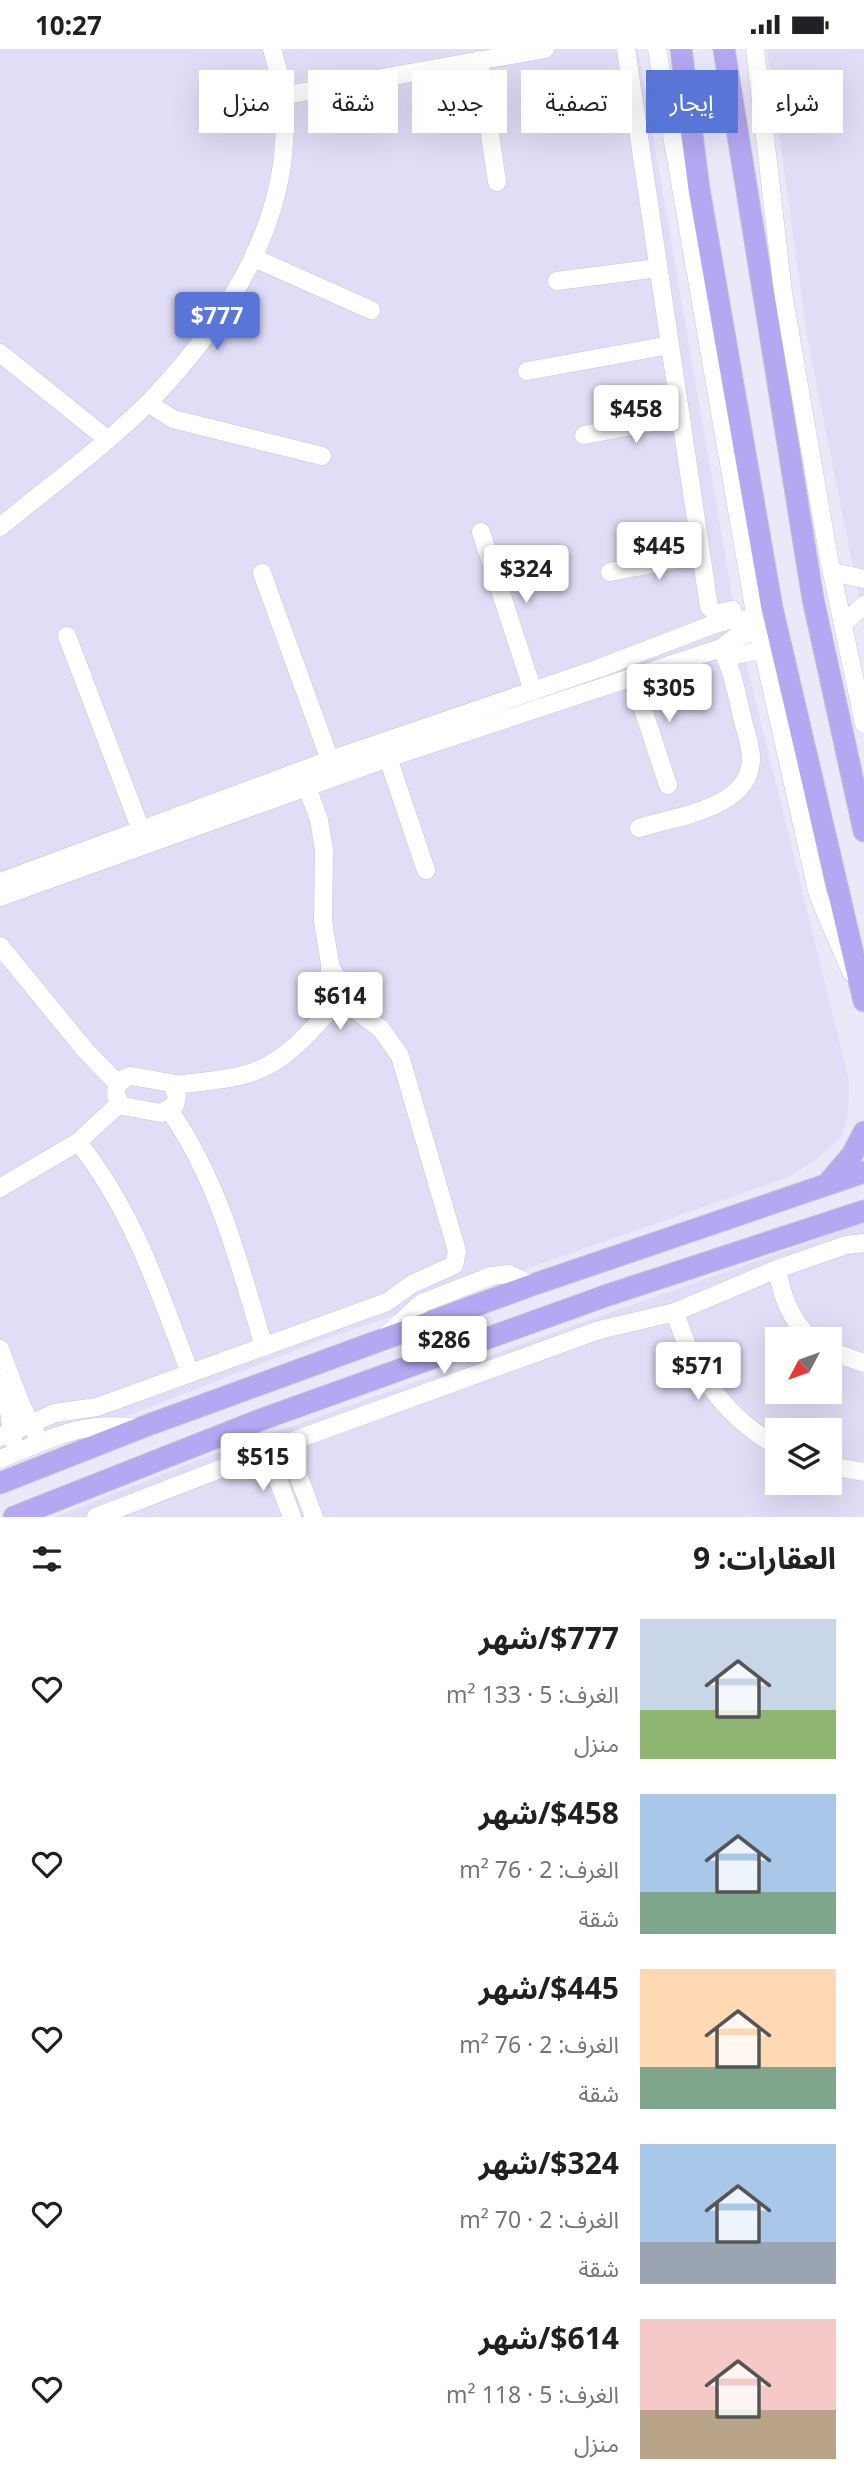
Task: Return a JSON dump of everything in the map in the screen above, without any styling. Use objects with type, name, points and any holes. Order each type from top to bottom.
[{"type":"main road","points":[[681,49],[739,477],[864,999]]},
{"type":"main road","points":[[692,49],[703,128],[699,189]]},
{"type":"main road","points":[[724,54],[773,295],[813,599],[864,831]]},
{"type":"main road","points":[[829,1182],[852,1155],[864,1132]]},
{"type":"main road","points":[[0,1483],[141,1428],[532,1285],[864,1172]]},
{"type":"main road","points":[[14,1517],[260,1420],[606,1296],[864,1211]]},
{"type":"street","points":[[272,49],[276,70]]},
{"type":"street","points":[[294,94],[545,49]]},
{"type":"street","points":[[625,49],[712,613],[756,618]]},
{"type":"street","points":[[657,49],[739,477],[762,650],[818,895],[864,999]]},
{"type":"street","points":[[755,49],[773,295],[864,724]]},
{"type":"street","points":[[479,59],[497,182]]},
{"type":"street","points":[[0,527],[148,403],[210,330],[254,258],[268,228],[281,178],[285,133]]},
{"type":"street","points":[[254,258],[371,310]]},
{"type":"street","points":[[557,281],[658,268]]},
{"type":"street","points":[[527,371],[670,345]]},
{"type":"street","points":[[0,353],[107,439]]},
{"type":"street","points":[[148,403],[173,419],[323,456]]},
{"type":"street","points":[[584,435],[681,417]]},
{"type":"street","points":[[481,532],[533,691]]},
{"type":"street","points":[[610,572],[701,555]]},
{"type":"street","points":[[833,572],[864,579]]},
{"type":"street","points":[[261,573],[330,760]]},
{"type":"street","points":[[843,624],[864,605]]},
{"type":"street","points":[[0,897],[388,758],[721,648],[756,618]]},
{"type":"street","points":[[0,882],[330,760],[533,691],[721,622],[756,618]]},
{"type":"street","points":[[67,636],[141,830]]},
{"type":"street","points":[[721,648],[736,655],[762,650]]},
{"type":"street","points":[[639,828],[726,800],[738,790],[747,776],[751,755],[733,675],[721,648]]},
{"type":"street","points":[[632,676],[668,785]]},
{"type":"street","points":[[388,758],[426,870]]},
{"type":"street","points":[[307,787],[323,838],[323,921],[339,1000],[381,1029],[400,1056],[455,1261]]},
{"type":"street","points":[[0,946],[86,1051],[118,1084]]},
{"type":"street","points":[[120,1103],[116,1093],[118,1084],[131,1076],[166,1081],[174,1085],[241,1078],[263,1070],[291,1049],[339,1000]]},
{"type":"street","points":[[120,1103],[161,1113],[170,1111],[177,1100],[174,1085]]},
{"type":"street","points":[[0,1188],[78,1142],[120,1103]]},
{"type":"street","points":[[170,1111],[191,1144],[219,1205],[264,1347]]},
{"type":"street","points":[[78,1142],[106,1179],[131,1223],[190,1373]]},
{"type":"street","points":[[96,1517],[260,1453],[599,1330],[675,1312],[777,1269],[846,1245],[864,1243]]},
{"type":"street","points":[[455,1261],[468,1267],[466,1285]]},
{"type":"street","points":[[7,1434],[55,1413],[97,1406],[387,1302],[412,1284],[455,1261]]},
{"type":"street","points":[[777,1269],[788,1306],[803,1327]]},
{"type":"street","points":[[381,1340],[422,1303],[466,1285],[502,1274],[515,1276],[532,1285]]},
{"type":"street","points":[[675,1312],[690,1354],[720,1399],[740,1419],[765,1437]]},
{"type":"street","points":[[0,1349],[15,1409],[7,1434],[6,1457],[97,1425],[141,1428]]},
{"type":"street","points":[[842,1355],[864,1363]]},
{"type":"street","points":[[0,1385],[41,1443]]},
{"type":"street","points":[[298,1439],[298,1475],[314,1517]]},
{"type":"street","points":[[260,1453],[275,1472],[292,1517]]},
{"type":"street","points":[[842,1469],[864,1472]]},
{"type":"shaded area","points":[[0,49],[638,49],[646,95],[646,133],[652,133],[738,630],[849,1080],[848,1111],[842,1136],[816,1160],[788,1177],[317,1342],[0,1465]]},
{"type":"shaded area","points":[[767,49],[864,49],[864,622],[808,341],[779,133],[843,133],[843,70],[770,70]]},
{"type":"shaded area","points":[[864,1223],[864,1517],[55,1517],[193,1462]]}]
